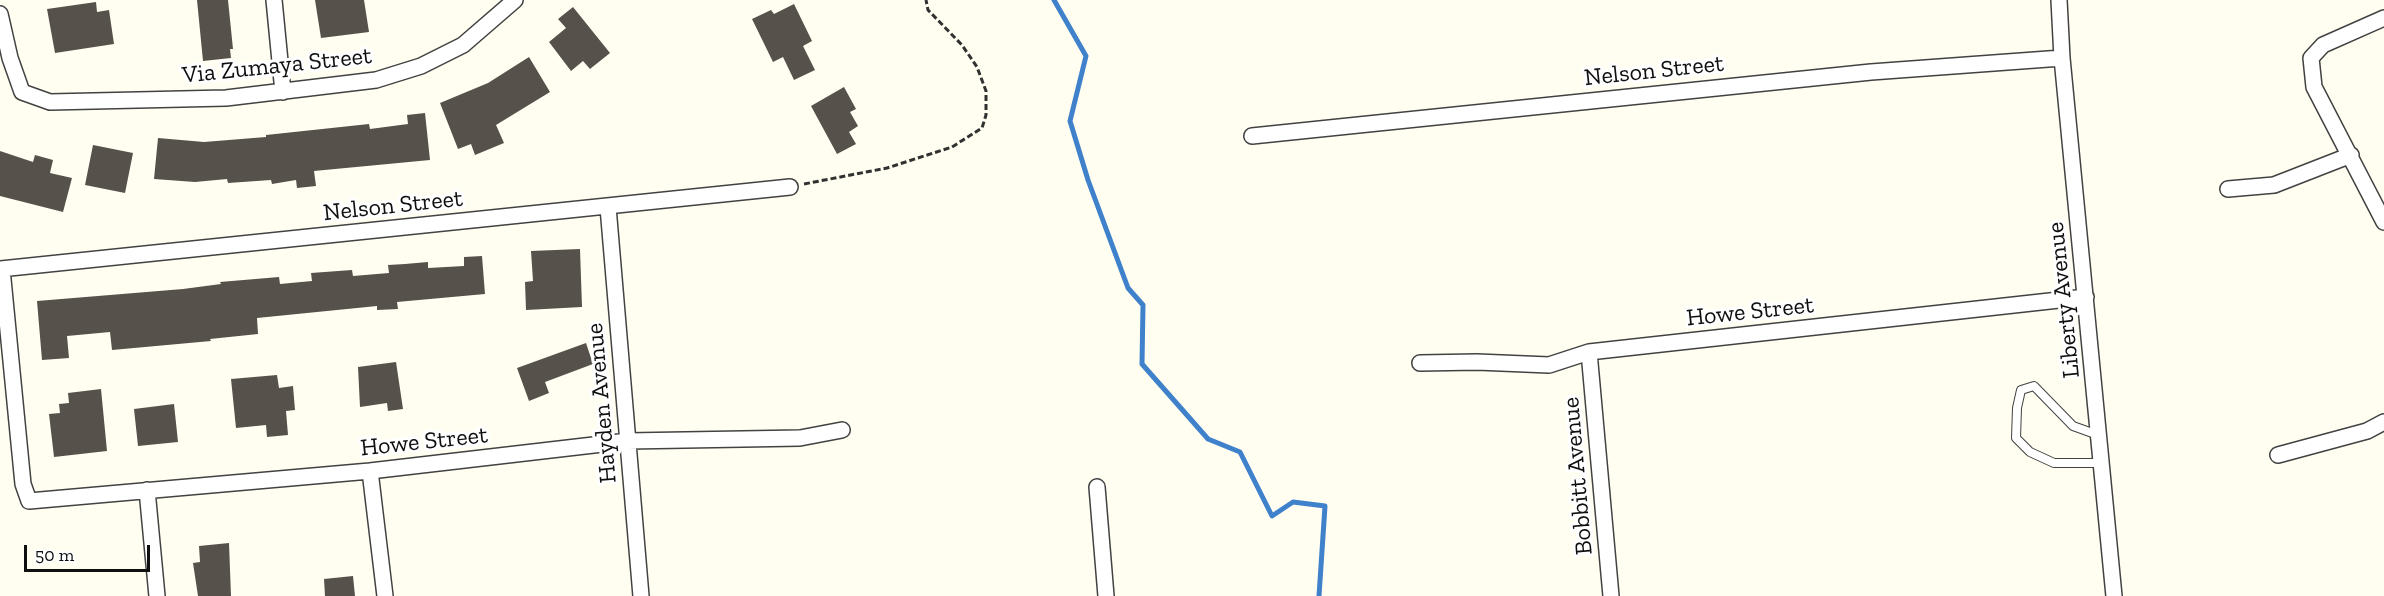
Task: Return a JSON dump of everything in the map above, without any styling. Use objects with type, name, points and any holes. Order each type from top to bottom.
[{"type":"street","points":[[274,0],[283,92]]},
{"type":"street","name":"Via Zumaya Street","points":[[0,14],[10,58],[22,92],[50,102],[226,98],[376,80],[421,66],[463,45],[515,0]]},
{"type":"street","name":"Liberty Avenue","points":[[2059,0],[2062,58],[2114,596]]},
{"type":"street","points":[[2384,18],[2323,45],[2311,58],[2314,87],[2384,222]]},
{"type":"street","name":"Nelson Street","points":[[1252,136],[1871,72],[2062,58]]},
{"type":"street","points":[[2228,189],[2274,185],[2351,155]]},
{"type":"street","name":"Nelson Street","points":[[1,269],[790,187]]},
{"type":"street","name":"Hayden Avenue","points":[[608,207],[641,596]]},
{"type":"street","name":"Howe Street","points":[[1,269],[23,484],[29,501],[370,471],[628,441],[800,438],[842,430]]},
{"type":"street","name":"Howe Street","points":[[1420,363],[1478,362],[1549,365],[1589,352],[2086,297]]},
{"type":"street","name":"Bobbitt Avenue","points":[[1589,352],[1611,596]]},
{"type":"street","points":[[2278,455],[2367,431],[2384,422]]},
{"type":"street","points":[[370,471],[385,596]]},
{"type":"street","points":[[1097,487],[1106,596]]},
{"type":"street","points":[[147,490],[157,596]]},
{"type":"lane","points":[[2100,436],[2073,426],[2034,386],[2021,390],[2017,408],[2016,438],[2030,452],[2054,463],[2102,463]]},
{"type":"path","points":[[790,187],[887,168],[952,147],[982,128],[986,114],[986,91],[977,67],[962,45],[928,10],[926,0]]},
{"type":"building","points":[[197,0],[228,0],[233,49],[230,49],[231,58],[203,61]]},
{"type":"building","points":[[315,0],[364,0],[369,32],[321,38]]},
{"type":"building","points":[[96,2],[97,12],[109,10],[114,44],[55,53],[47,9]]},
{"type":"building","points":[[794,4],[812,41],[803,46],[815,70],[794,80],[783,57],[773,62],[752,19],[771,10],[774,14]]},
{"type":"building","points":[[573,7],[610,53],[590,69],[583,61],[571,71],[549,42],[566,28],[558,19]]},
{"type":"building","points":[[529,57],[550,92],[496,125],[504,143],[475,155],[471,144],[458,149],[440,103],[488,83]]},
{"type":"building","points":[[844,87],[856,109],[850,112],[858,126],[849,132],[856,144],[837,154],[811,106]]},
{"type":"building","points":[[425,113],[430,160],[314,171],[316,186],[297,188],[296,180],[272,184],[271,180],[228,183],[227,179],[195,182],[154,179],[158,138],[204,142],[369,124],[370,129],[408,124],[407,115]]},
{"type":"building","points":[[93,145],[133,153],[125,193],[85,185]]},
{"type":"building","points":[[0,151],[33,162],[35,155],[53,160],[50,173],[72,178],[63,212],[0,196]]},
{"type":"building","points":[[580,249],[582,307],[526,310],[525,282],[533,281],[531,251]]},
{"type":"building","points":[[482,256],[485,294],[397,302],[398,309],[377,310],[377,306],[257,318],[258,334],[210,339],[211,341],[112,350],[110,332],[67,336],[69,358],[42,360],[37,301],[183,289],[221,284],[220,282],[279,277],[280,284],[312,281],[311,273],[352,270],[353,276],[389,273],[388,265],[428,262],[428,268],[464,266],[464,257]]},
{"type":"building","points":[[586,343],[593,364],[545,382],[549,393],[529,401],[517,368]]},
{"type":"building","points":[[396,362],[403,409],[388,411],[387,403],[360,407],[358,367]]},
{"type":"building","points":[[277,375],[279,388],[293,386],[295,410],[286,411],[288,435],[267,437],[266,425],[236,428],[231,379]]},
{"type":"building","points":[[101,389],[107,451],[54,457],[49,414],[60,413],[59,404],[69,403],[68,393]]},
{"type":"building","points":[[174,404],[178,442],[138,446],[134,409]]},
{"type":"building","points":[[229,543],[231,596],[198,596],[193,563],[200,562],[199,546]]},
{"type":"building","points":[[353,576],[355,596],[325,596],[324,579]]},
{"type":"waterway","points":[[1054,0],[1086,56],[1070,121],[1088,180],[1128,288],[1143,305],[1142,364],[1208,439],[1240,452],[1272,516],[1293,502],[1325,506],[1319,596]]}]
